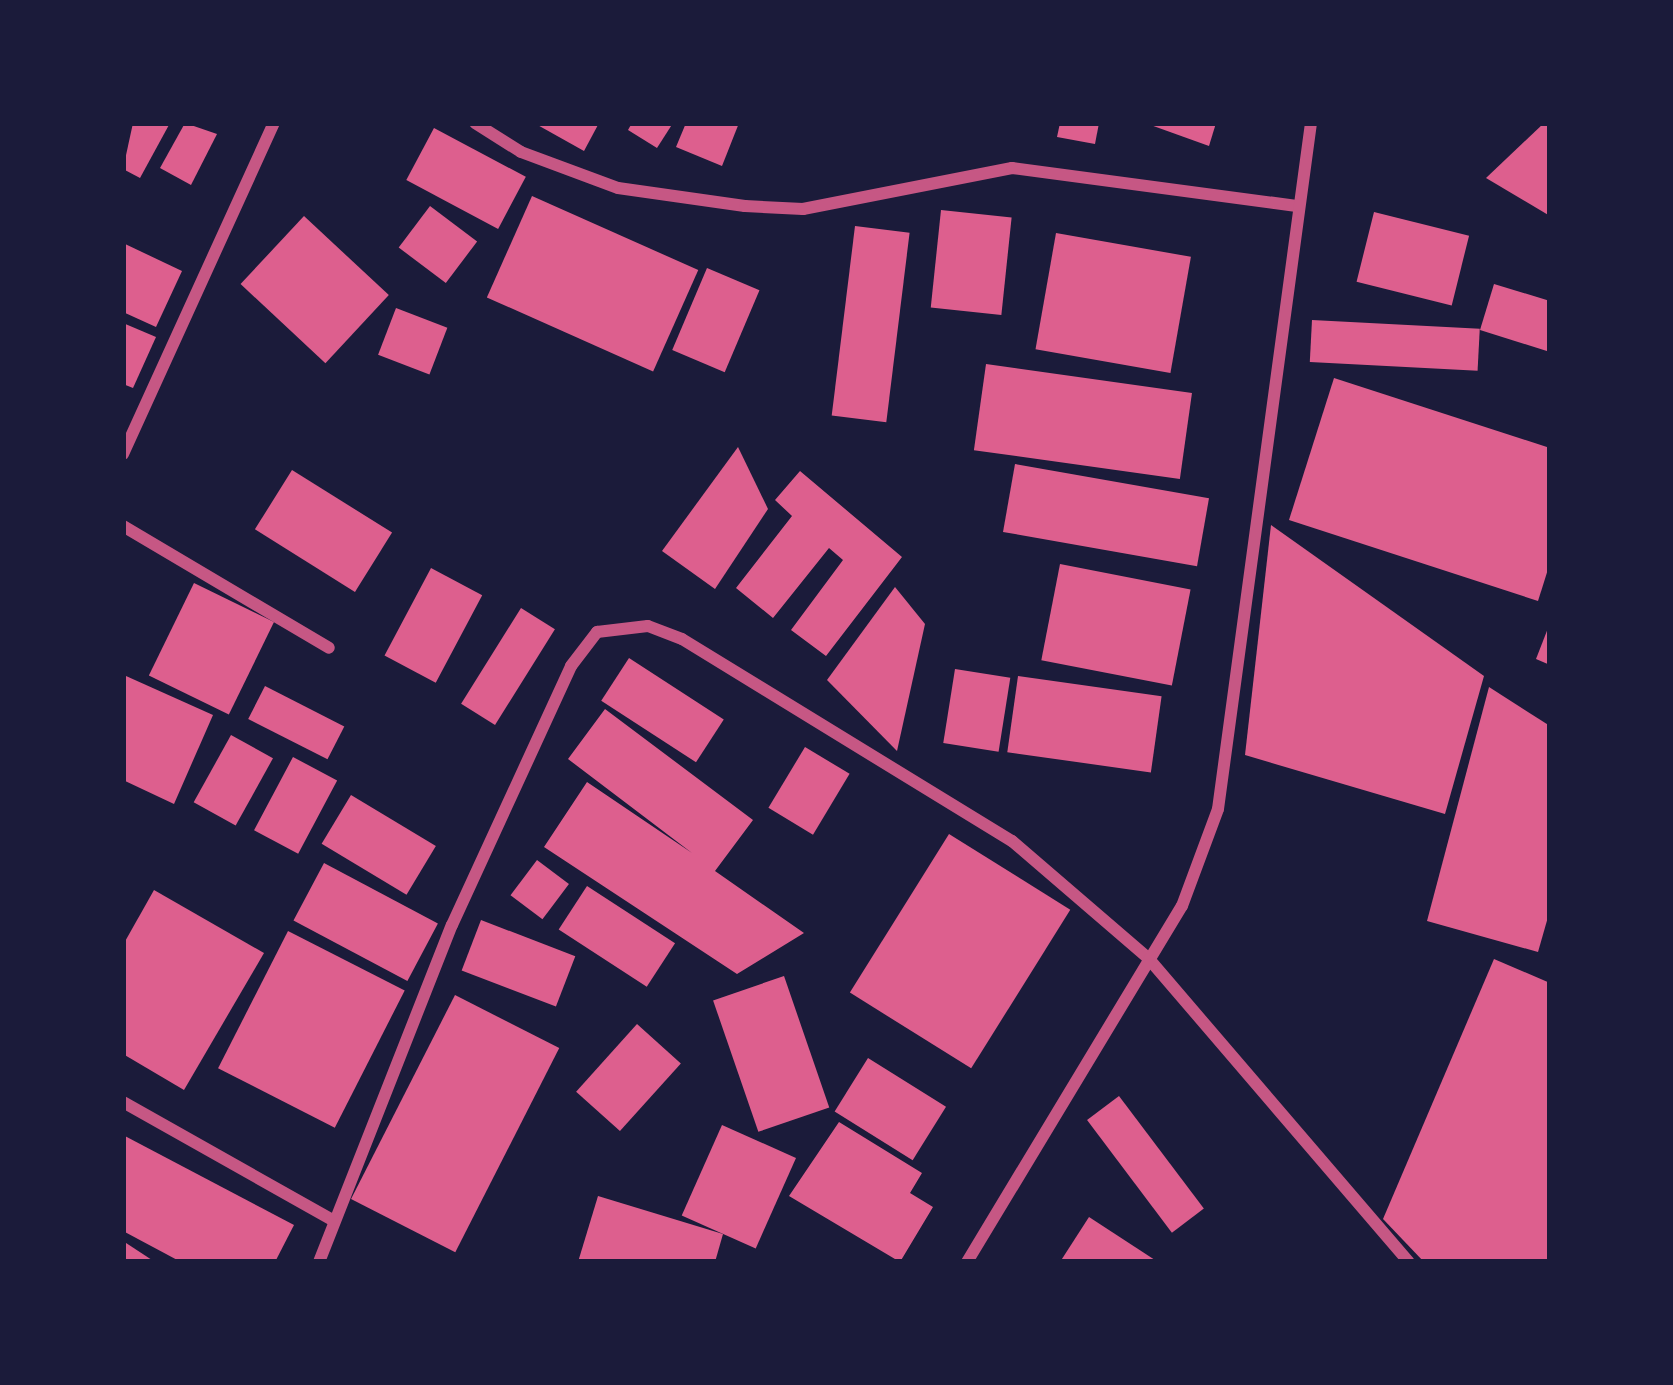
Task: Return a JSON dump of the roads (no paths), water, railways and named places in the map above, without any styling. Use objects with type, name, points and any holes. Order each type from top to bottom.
[{"type":"street","points":[[123,454],[272,126],[253,123]]},
{"type":"street","points":[[475,123],[521,152],[618,188],[745,206],[803,209],[1012,168],[1298,206]]},
{"type":"street","points":[[967,1262],[1182,906],[1218,809],[1311,123]]},
{"type":"street","points":[[123,526],[328,648]]},
{"type":"street","points":[[319,1262],[452,925],[571,667],[597,632],[647,626],[682,639],[1012,841],[1149,959],[1409,1262]]},
{"type":"street","points":[[123,1102],[334,1221]]}]
